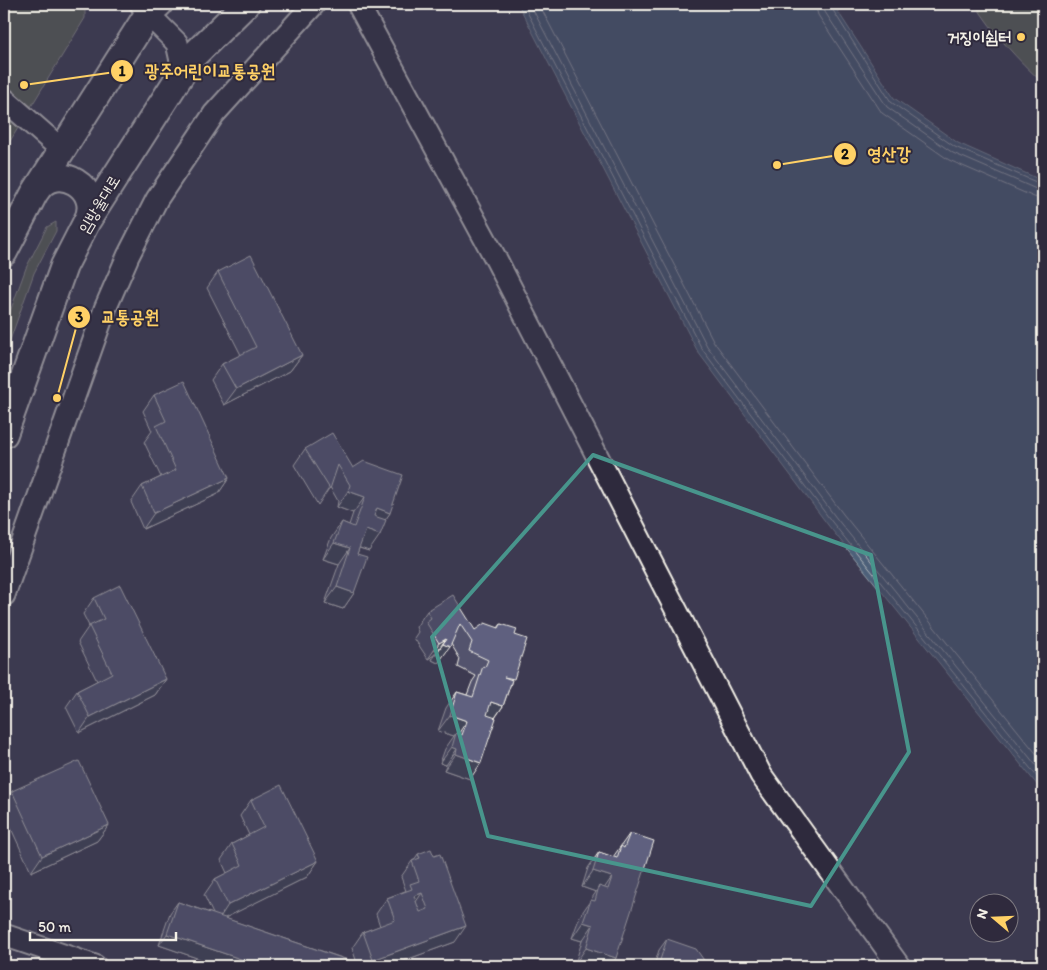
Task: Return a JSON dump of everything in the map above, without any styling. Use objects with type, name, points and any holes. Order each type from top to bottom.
[{"type":"main road","name":"임방울대로","points":[[4,434],[64,266],[87,221],[192,57],[246,4]]},
{"type":"main road","points":[[4,252],[34,194],[149,7]]},
{"type":"main road","points":[[34,194],[46,181],[56,178],[74,180],[88,194],[91,213],[87,221]]},
{"type":"street","points":[[4,595],[106,309],[128,256],[157,199],[214,114],[314,4]]},
{"type":"street","points":[[358,4],[497,261],[761,775],[899,966]]},
{"type":"street","points":[[149,7],[177,43],[183,70]]},
{"type":"street","points":[[4,99],[62,150]]},
{"type":"street","points":[[4,935],[95,966]]},
{"type":"highlighted area","points":[[593,455],[871,555],[909,752],[811,906],[488,836],[432,637]]},
{"type":"green space","points":[[4,4],[85,4],[85,18],[4,151]]},
{"type":"green space","name":"거징이쉼터","points":[[975,4],[1043,4],[1043,83],[1006,46]]},
{"type":"green space","points":[[56,222],[56,231],[34,273],[4,357],[4,328],[26,268],[47,227]]},
{"type":"water","points":[[518,4],[833,4],[894,98],[958,143],[1043,181],[1043,792],[828,525],[698,352]]},
{"type":"building","points":[[251,255],[302,355],[236,389],[222,364],[256,347],[218,272]]},
{"type":"building","points":[[184,381],[229,478],[154,513],[142,486],[176,470],[156,426],[166,421],[154,395]]},
{"type":"building","points":[[332,433],[353,468],[364,461],[403,475],[390,513],[377,508],[374,516],[386,520],[380,535],[366,530],[357,554],[367,557],[354,593],[337,587],[350,548],[334,543],[342,522],[354,527],[365,497],[348,491],[350,485],[338,465],[330,489],[305,449]]},
{"type":"building","points":[[120,585],[166,679],[90,717],[77,691],[112,673],[89,626],[104,619],[94,598]]},
{"type":"building","points":[[453,595],[475,630],[485,623],[499,628],[501,624],[517,629],[515,635],[527,639],[514,679],[504,677],[512,680],[503,706],[491,702],[487,715],[496,718],[481,763],[456,754],[457,749],[452,747],[456,733],[462,735],[467,721],[450,715],[457,692],[473,697],[483,666],[485,667],[488,660],[469,651],[472,642],[460,624],[450,647],[443,644],[446,639],[439,643],[426,622],[431,618],[427,611]]},
{"type":"building","points":[[79,761],[109,825],[42,856],[12,791]]},
{"type":"building","points":[[281,785],[318,861],[228,905],[215,879],[242,865],[232,844],[264,827],[251,800]]},
{"type":"building","points":[[630,833],[654,841],[616,958],[586,948],[593,925],[583,922],[591,900],[595,901],[599,886],[608,889],[612,877],[593,871],[599,852],[617,858],[621,846],[624,848]]},
{"type":"building","points":[[431,849],[434,856],[440,854],[466,926],[373,960],[363,932],[395,920],[387,898],[412,889],[410,884],[419,881],[412,861],[420,858],[418,854]],"holes":[[[422,893],[428,909],[420,912],[414,896]]]},
{"type":"building","points":[[178,902],[365,966],[261,966],[167,934]]},
{"type":"building","points":[[667,939],[696,949],[708,966],[658,966]]},
{"type":"building","points":[[596,962],[598,966],[585,966]]},
{"type":"place","name":"거징이쉼터","points":[[1021,37]]},
{"type":"place","name":"광주어린이교통공원","points":[[24,85]]},
{"type":"place","name":"영산강","points":[[777,165]]},
{"type":"place","name":"교통공원","points":[[57,398]]}]
